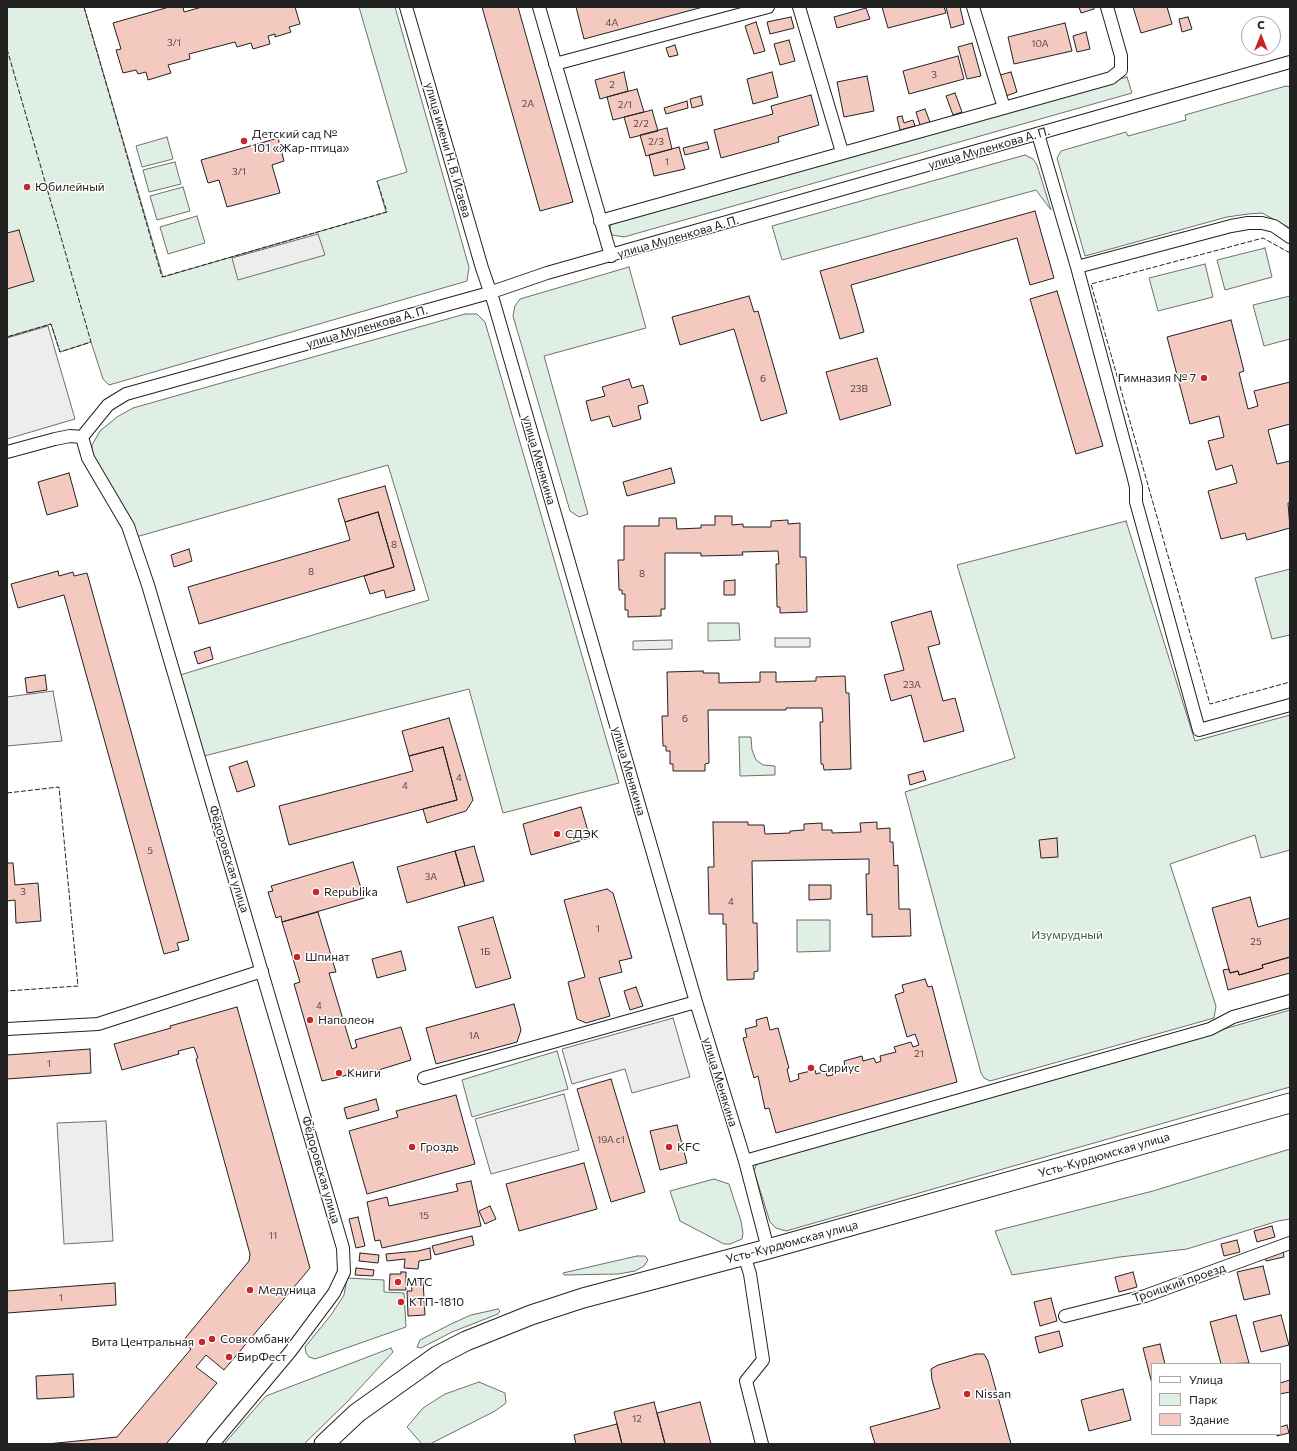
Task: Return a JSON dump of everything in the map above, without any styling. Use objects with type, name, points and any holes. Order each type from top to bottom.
[{"type":"main road","name":"Усть-Курдюмская улица","points":[[324,1444],[356,1413],[437,1356],[466,1341],[531,1315],[583,1298],[768,1249],[1290,1103]]},
{"type":"street","name":"улица имени Н. В. Исаева","points":[[406,7],[490,293]]},
{"type":"street","points":[[539,7],[611,256]]},
{"type":"street","points":[[555,64],[768,7]]},
{"type":"street","points":[[799,7],[842,152]]},
{"type":"street","points":[[973,7],[1004,108]]},
{"type":"street","points":[[600,221],[842,152],[1111,78],[1121,70],[1121,56],[1107,7]]},
{"type":"street","name":"улица Муленкова А. П.","points":[[82,438],[108,405],[126,394],[490,293],[528,278],[611,256],[1290,62]]},
{"type":"street","points":[[1038,134],[1077,267],[1136,487],[1136,502],[1199,730],[1290,705]]},
{"type":"street","points":[[1077,267],[1231,226],[1248,223],[1262,223],[1274,226],[1290,237]]},
{"type":"street","name":"улица Менякина","points":[[490,293],[696,1002],[744,1161],[768,1249]]},
{"type":"street","points":[[7,452],[62,437],[70,436],[82,438]]},
{"type":"street","name":"Фёдоровская улица","points":[[82,438],[88,458],[128,526],[146,578],[343,1248],[344,1272],[334,1293],[290,1352],[213,1444]]},
{"type":"street","points":[[7,1029],[98,1024],[262,971]]},
{"type":"street","points":[[744,1161],[1202,1031],[1233,1018],[1290,1001]]},
{"type":"street","points":[[424,1078],[696,1002]]},
{"type":"street","name":"Троицкий проезд","points":[[1065,1316],[1145,1296],[1290,1243]]},
{"type":"street","points":[[744,1255],[750,1274],[763,1360],[746,1381],[762,1444]]},
{"type":"green space","points":[[7,7],[84,7],[163,277],[386,212],[377,181],[407,172],[359,7],[395,7],[469,267],[467,281],[109,385],[103,379],[91,342],[60,352],[51,324],[7,337]]},
{"type":"green space","points":[[1127,77],[1132,93],[624,237],[612,235],[610,229],[611,224],[618,220]]},
{"type":"green space","points":[[1286,86],[1290,87],[1290,228],[1262,213],[1248,214],[1227,217],[1085,256],[1057,158],[1061,151],[1126,132],[1128,136],[1186,120],[1185,115]]},
{"type":"green space","points":[[167,137],[173,159],[142,167],[136,146]]},
{"type":"green space","points":[[1025,155],[1033,159],[1037,165],[1051,210],[1036,190],[782,260],[772,226]]},
{"type":"green space","points":[[175,162],[181,184],[149,192],[143,170]]},
{"type":"green space","points":[[183,187],[190,211],[157,220],[150,196]]},
{"type":"green space","points":[[197,216],[205,243],[168,254],[160,227]]},
{"type":"green space","points":[[1265,248],[1272,277],[1225,290],[1217,260]]},
{"type":"green space","points":[[1205,264],[1213,297],[1158,311],[1149,278]]},
{"type":"green space","points":[[629,267],[646,328],[544,356],[588,514],[579,517],[570,511],[513,316],[515,306],[520,299]]},
{"type":"green space","points":[[1290,296],[1290,339],[1264,346],[1253,305]]},
{"type":"green space","points":[[465,314],[477,314],[485,322],[619,783],[503,813],[469,689],[204,756],[180,675],[429,600],[388,465],[136,537],[92,454],[92,445],[100,431],[117,417],[133,408]]},
{"type":"green space","name":"Изумрудный","points":[[1126,521],[1195,741],[1290,715],[1290,850],[1261,858],[1255,835],[1170,864],[1216,1006],[1214,1018],[990,1081],[984,1078],[981,1073],[905,792],[1015,758],[957,565]]},
{"type":"green space","points":[[1290,569],[1290,635],[1272,639],[1255,578]]},
{"type":"green space","points":[[708,623],[739,623],[740,640],[708,641]]},
{"type":"green space","points":[[739,737],[751,737],[752,750],[756,760],[763,765],[775,766],[775,775],[740,776]]},
{"type":"green space","points":[[797,920],[830,920],[830,951],[797,952]]},
{"type":"green space","points":[[1290,1010],[1290,1087],[786,1231],[776,1228],[770,1222],[754,1171],[756,1165],[761,1162]]},
{"type":"green space","points":[[557,1051],[568,1089],[472,1117],[462,1080]]},
{"type":"green space","points":[[1290,1149],[1290,1219],[1278,1221],[1187,1249],[1120,1257],[1012,1275],[995,1231],[1153,1191]]},
{"type":"green space","points":[[714,1179],[729,1184],[741,1221],[743,1233],[742,1239],[730,1244],[724,1244],[680,1221],[670,1191]]},
{"type":"green space","points":[[637,1256],[645,1256],[648,1260],[644,1266],[635,1271],[618,1274],[564,1275],[563,1273]]},
{"type":"green space","points":[[347,1278],[384,1280],[384,1292],[404,1293],[406,1327],[315,1359],[309,1357],[306,1353],[305,1347],[331,1315],[344,1295]]},
{"type":"green space","points":[[498,1309],[500,1311],[498,1314],[452,1332],[421,1348],[417,1347],[420,1340],[451,1324],[471,1315]]},
{"type":"green space","points":[[391,1348],[393,1352],[347,1402],[304,1444],[224,1444],[266,1396]]},
{"type":"green space","points":[[479,1382],[505,1393],[506,1403],[495,1411],[430,1444],[422,1444],[407,1427],[423,1408],[445,1394]]},
{"type":"shaded area","points":[[318,234],[325,255],[238,280],[232,258]]},
{"type":"shaded area","points":[[48,326],[75,419],[7,439],[7,338]]},
{"type":"shaded area","points":[[775,638],[810,638],[810,647],[775,647]]},
{"type":"shaded area","points":[[672,640],[672,649],[633,650],[633,641]]},
{"type":"shaded area","points":[[53,691],[62,741],[7,746],[7,697]]},
{"type":"shaded area","points":[[673,1018],[690,1077],[632,1093],[625,1069],[572,1084],[562,1049]]},
{"type":"shaded area","points":[[564,1094],[579,1150],[491,1174],[475,1119]]},
{"type":"shaded area","points":[[106,1121],[113,1241],[64,1244],[57,1123]]},
{"type":"building","points":[[169,7],[183,7],[184,12],[202,7],[295,7],[300,24],[289,27],[291,32],[275,37],[275,34],[268,36],[270,44],[253,49],[251,43],[237,47],[235,42],[189,54],[190,59],[168,65],[171,73],[148,80],[146,72],[138,74],[136,70],[123,73],[116,50],[121,49],[113,23]]},
{"type":"building","points":[[482,7],[518,7],[573,202],[540,211]]},
{"type":"building","points":[[576,7],[703,7],[584,39]]},
{"type":"building","points":[[882,7],[944,7],[946,13],[888,28]]},
{"type":"building","points":[[946,7],[960,7],[964,24],[951,28]]},
{"type":"building","points":[[1079,7],[1094,7],[1094,9],[1081,13]]},
{"type":"building","points":[[1133,7],[1167,7],[1172,24],[1141,33]]},
{"type":"building","points":[[866,8],[870,19],[837,28],[834,17]]},
{"type":"building","points":[[791,17],[794,28],[770,34],[767,22]]},
{"type":"building","points":[[1188,17],[1192,29],[1182,32],[1179,19]]},
{"type":"building","points":[[756,22],[765,51],[754,54],[745,26]]},
{"type":"building","points":[[1065,23],[1072,51],[1014,64],[1008,37]]},
{"type":"building","points":[[1086,32],[1090,49],[1077,52],[1073,36]]},
{"type":"building","points":[[789,40],[795,61],[780,65],[774,44]]},
{"type":"building","points":[[972,43],[981,76],[967,79],[958,47]]},
{"type":"building","points":[[675,45],[678,55],[669,57],[666,48]]},
{"type":"building","points":[[958,56],[964,79],[909,94],[903,71]]},
{"type":"building","points":[[624,72],[628,91],[600,99],[595,80]]},
{"type":"building","points":[[772,72],[778,97],[753,104],[747,79]]},
{"type":"building","points":[[1011,72],[1017,92],[1006,96],[1000,75]]},
{"type":"building","points":[[867,76],[874,111],[844,117],[837,82]]},
{"type":"building","points":[[637,89],[644,112],[613,120],[607,97]]},
{"type":"building","points":[[955,93],[962,112],[953,115],[946,96]]},
{"type":"building","points":[[811,95],[819,125],[778,137],[779,142],[721,158],[714,130],[773,114],[771,106]]},
{"type":"building","points":[[701,96],[703,105],[692,108],[690,99]]},
{"type":"building","points":[[687,101],[688,108],[666,114],[664,108]]},
{"type":"building","points":[[925,109],[930,122],[920,125],[916,112]]},
{"type":"building","points":[[652,110],[658,131],[630,138],[624,117]]},
{"type":"building","points":[[902,116],[904,123],[913,120],[915,126],[900,130],[897,117]]},
{"type":"building","points":[[667,128],[672,149],[646,156],[640,135]]},
{"type":"building","points":[[278,138],[284,161],[272,165],[280,193],[227,207],[219,180],[208,183],[201,160]]},
{"type":"building","points":[[707,142],[709,149],[685,155],[683,148]]},
{"type":"building","points":[[679,147],[685,169],[654,176],[649,155]]},
{"type":"building","points":[[1035,211],[1054,278],[1030,285],[1017,238],[851,285],[864,332],[840,339],[820,271]]},
{"type":"building","points":[[19,230],[34,281],[7,289],[7,233]]},
{"type":"building","points":[[1057,291],[1103,446],[1076,454],[1030,299]]},
{"type":"building","points":[[749,296],[754,312],[758,311],[787,413],[761,421],[734,329],[680,345],[672,317]]},
{"type":"building","points":[[1231,320],[1244,371],[1239,373],[1248,409],[1258,406],[1254,391],[1290,382],[1290,424],[1268,430],[1277,464],[1290,461],[1290,502],[1288,503],[1290,528],[1247,540],[1245,533],[1221,539],[1208,491],[1237,483],[1232,465],[1216,470],[1208,441],[1224,437],[1219,416],[1190,424],[1167,337]]},
{"type":"building","points":[[877,358],[891,405],[840,420],[826,372]]},
{"type":"building","points":[[629,379],[632,388],[643,385],[648,403],[638,406],[641,419],[613,427],[609,416],[591,421],[586,401],[605,396],[602,387]]},
{"type":"building","points":[[671,468],[675,483],[627,496],[623,482]]},
{"type":"building","points":[[69,473],[78,506],[47,515],[38,482]]},
{"type":"building","points":[[385,486],[415,590],[386,598],[384,590],[370,594],[364,576],[394,567],[378,512],[345,522],[338,499]]},
{"type":"building","points":[[378,512],[394,567],[199,624],[188,587],[350,540],[345,522]]},
{"type":"building","points":[[715,516],[732,516],[732,525],[743,524],[743,527],[771,527],[771,521],[788,520],[788,524],[800,523],[800,557],[806,557],[807,612],[780,613],[780,607],[777,607],[776,564],[779,564],[778,551],[742,552],[743,555],[701,556],[701,553],[665,553],[665,609],[661,609],[661,616],[628,617],[628,610],[625,610],[625,594],[622,594],[622,590],[619,590],[618,560],[624,560],[624,526],[659,526],[659,518],[676,518],[677,529],[701,528],[701,525],[715,525]]},
{"type":"building","points":[[189,549],[192,561],[174,567],[171,555]]},
{"type":"building","points":[[58,571],[59,576],[73,572],[74,576],[87,573],[189,940],[177,943],[179,950],[164,954],[64,595],[18,608],[11,584]]},
{"type":"building","points":[[735,580],[735,595],[724,595],[724,581]]},
{"type":"building","points":[[931,611],[940,644],[928,647],[943,701],[955,698],[964,731],[924,742],[911,695],[891,701],[884,675],[904,670],[891,622]]},
{"type":"building","points":[[210,647],[213,659],[198,664],[194,652]]},
{"type":"building","points":[[703,671],[703,673],[719,673],[719,683],[760,682],[760,672],[776,672],[776,682],[816,681],[816,677],[845,676],[846,693],[849,693],[851,769],[824,770],[823,764],[821,764],[820,722],[823,722],[822,708],[786,708],[786,710],[708,710],[709,763],[705,764],[705,771],[673,771],[673,764],[670,764],[670,751],[666,751],[666,746],[663,746],[662,716],[668,716],[667,672]]},
{"type":"building","points":[[45,675],[47,690],[27,693],[25,678]]},
{"type":"building","points":[[449,718],[473,800],[466,811],[427,823],[423,809],[457,800],[443,747],[409,756],[402,731]]},
{"type":"building","points":[[443,747],[457,800],[289,845],[279,806],[413,771],[409,756]]},
{"type":"building","points":[[247,761],[255,786],[237,792],[229,767]]},
{"type":"building","points":[[923,771],[926,780],[910,785],[908,775]]},
{"type":"building","points":[[581,807],[590,838],[531,855],[523,824]]},
{"type":"building","points":[[713,822],[748,822],[748,825],[764,825],[765,834],[790,833],[790,831],[804,830],[804,824],[822,823],[822,830],[832,830],[832,833],[861,832],[860,823],[877,822],[877,829],[890,828],[890,842],[893,842],[894,866],[898,865],[899,909],[910,909],[911,936],[872,937],[872,914],[867,915],[866,874],[869,874],[869,859],[752,861],[753,923],[757,923],[758,971],[754,972],[754,979],[727,980],[726,924],[723,924],[723,914],[709,914],[708,867],[714,867]]},
{"type":"building","points":[[1057,838],[1058,857],[1041,858],[1039,840]]},
{"type":"building","points":[[474,846],[484,881],[465,886],[455,851]]},
{"type":"building","points":[[455,851],[465,886],[407,903],[397,867]]},
{"type":"building","name":"Republika","points":[[353,862],[364,898],[282,922],[281,916],[276,918],[268,892],[273,891],[271,886]]},
{"type":"building","points":[[7,863],[13,863],[15,885],[38,883],[41,921],[16,923],[15,900],[7,901]]},
{"type":"building","points":[[809,885],[831,885],[831,899],[809,900]]},
{"type":"building","points":[[607,889],[613,893],[632,958],[619,961],[622,972],[599,978],[610,1016],[586,1023],[577,1019],[568,982],[585,977],[564,900]]},
{"type":"building","points":[[1250,897],[1258,927],[1290,918],[1290,957],[1262,965],[1263,968],[1239,975],[1238,971],[1230,973],[1212,908]]},
{"type":"building","points":[[318,912],[336,972],[329,973],[352,1049],[357,1047],[355,1040],[401,1027],[411,1060],[353,1078],[352,1074],[322,1081],[294,984],[300,982],[282,922]]},
{"type":"building","points":[[493,917],[511,978],[476,988],[458,927]]},
{"type":"building","points":[[401,951],[406,970],[377,978],[372,959]]},
{"type":"building","points":[[1290,957],[1290,973],[1228,990],[1223,970],[1229,969],[1230,973],[1238,971],[1239,975],[1263,968],[1262,965]]},
{"type":"building","points":[[925,979],[928,987],[932,986],[957,1082],[776,1133],[769,1108],[765,1109],[758,1076],[754,1078],[743,1038],[747,1037],[745,1029],[757,1026],[756,1020],[767,1017],[770,1030],[778,1028],[789,1068],[787,1069],[790,1082],[799,1079],[798,1074],[815,1070],[816,1074],[826,1071],[827,1076],[833,1075],[831,1070],[845,1066],[844,1061],[862,1056],[863,1061],[874,1058],[876,1063],[881,1061],[880,1056],[896,1052],[894,1047],[911,1042],[913,1047],[919,1045],[915,1034],[907,1037],[895,995],[904,992],[902,985]]},
{"type":"building","points":[[636,987],[643,1006],[630,1010],[624,991]]},
{"type":"building","points":[[514,1004],[521,1030],[517,1042],[436,1064],[426,1028]]},
{"type":"building","points":[[237,1007],[310,1268],[224,1370],[206,1355],[196,1367],[217,1383],[166,1444],[47,1444],[117,1437],[191,1349],[182,1342],[249,1261],[250,1254],[196,1059],[198,1058],[194,1047],[178,1051],[179,1054],[122,1070],[114,1044]]},
{"type":"building","points":[[90,1049],[91,1073],[7,1079],[7,1055]]},
{"type":"building","points":[[611,1079],[645,1192],[611,1202],[577,1089]]},
{"type":"building","name":"Гроздь","points":[[456,1095],[475,1164],[367,1194],[349,1131],[398,1117],[396,1111]]},
{"type":"building","points":[[376,1099],[379,1110],[347,1119],[344,1108]]},
{"type":"building","name":"KFC","points":[[677,1125],[687,1163],[660,1170],[650,1131]]},
{"type":"building","points":[[584,1163],[597,1209],[519,1231],[506,1184]]},
{"type":"building","points":[[471,1181],[481,1226],[382,1248],[380,1240],[375,1241],[367,1202],[387,1197],[389,1206],[458,1191],[456,1184]]},
{"type":"building","points":[[490,1206],[496,1219],[485,1224],[479,1211]]},
{"type":"building","points":[[358,1217],[365,1246],[356,1248],[349,1219]]},
{"type":"building","points":[[1272,1226],[1275,1237],[1257,1242],[1254,1231]]},
{"type":"building","points":[[472,1236],[474,1245],[435,1255],[432,1246]]},
{"type":"building","points":[[1237,1240],[1240,1252],[1224,1256],[1221,1244]]},
{"type":"building","points":[[430,1248],[431,1259],[419,1261],[418,1269],[404,1268],[405,1259],[387,1261],[386,1254],[418,1251]]},
{"type":"building","points":[[1283,1251],[1284,1257],[1266,1261],[1265,1256]]},
{"type":"building","points":[[360,1253],[379,1255],[378,1263],[359,1261]]},
{"type":"building","points":[[1263,1266],[1270,1294],[1244,1300],[1237,1272]]},
{"type":"building","points":[[356,1268],[374,1270],[373,1276],[355,1275]]},
{"type":"building","name":"МТС","points":[[401,1272],[406,1272],[406,1290],[389,1290],[390,1274],[401,1274]]},
{"type":"building","points":[[1133,1272],[1137,1287],[1119,1292],[1115,1277]]},
{"type":"building","points":[[423,1280],[425,1315],[408,1316],[407,1291],[412,1291],[411,1281]]},
{"type":"building","points":[[115,1283],[116,1305],[7,1313],[7,1291]]},
{"type":"building","points":[[1051,1298],[1057,1321],[1040,1326],[1034,1302]]},
{"type":"building","points":[[1236,1315],[1249,1363],[1221,1363],[1210,1322]]},
{"type":"building","points":[[1281,1315],[1289,1345],[1261,1352],[1253,1322]]},
{"type":"building","points":[[1059,1331],[1063,1346],[1039,1353],[1035,1337]]},
{"type":"building","points":[[1160,1344],[1165,1363],[1151,1363],[1151,1380],[1143,1348]]},
{"type":"building","name":"Nissan","points":[[976,1354],[984,1354],[988,1361],[1011,1444],[875,1444],[870,1427],[940,1408],[932,1380],[931,1369],[938,1365]]},
{"type":"building","points":[[73,1374],[74,1397],[37,1399],[36,1376]]},
{"type":"building","points":[[1290,1380],[1290,1392],[1281,1394],[1281,1383]]},
{"type":"building","points":[[1123,1389],[1131,1420],[1089,1431],[1081,1400]]},
{"type":"building","points":[[654,1402],[665,1444],[622,1444],[614,1412]]},
{"type":"building","points":[[700,1402],[711,1444],[665,1444],[657,1413]]},
{"type":"building","points":[[617,1424],[622,1444],[576,1444],[574,1435]]},
{"type":"building","points":[[1287,1425],[1289,1433],[1281,1435],[1281,1427]]},
{"type":"fence","points":[[84,7],[162,277],[387,212],[377,181]]},
{"type":"fence","points":[[7,49],[91,342],[60,352],[51,324],[7,337]]},
{"type":"fence","points":[[1290,253],[1263,238],[1091,284],[1210,704],[1290,682]]},
{"type":"fence","points":[[7,793],[59,787],[78,986],[7,991]]},
{"type":"place","name":"Детский сад № 101 «Жар-птица»","points":[[244,141]]},
{"type":"place","name":"Юбилейный","points":[[27,187]]},
{"type":"place","name":"Гимназия № 7","points":[[1204,378]]},
{"type":"place","name":"СДЭК","points":[[557,834]]},
{"type":"place","name":"Republika","points":[[316,892]]},
{"type":"place","name":"Шпинат","points":[[297,957]]},
{"type":"place","name":"Наполеон","points":[[310,1020]]},
{"type":"place","name":"Сириус","points":[[811,1068]]},
{"type":"place","name":"Книги","points":[[339,1073]]},
{"type":"place","name":"Гроздь","points":[[412,1147]]},
{"type":"place","name":"KFC","points":[[669,1147]]},
{"type":"place","name":"МТС","points":[[398,1282]]},
{"type":"place","name":"Медуница","points":[[250,1290]]},
{"type":"place","name":"КТП-1810","points":[[401,1302]]},
{"type":"place","name":"Совкомбанк","points":[[212,1339]]},
{"type":"place","name":"Вита Центральная","points":[[202,1342]]},
{"type":"place","name":"БирФест","points":[[229,1357]]},
{"type":"place","name":"Nissan","points":[[967,1394]]}]
